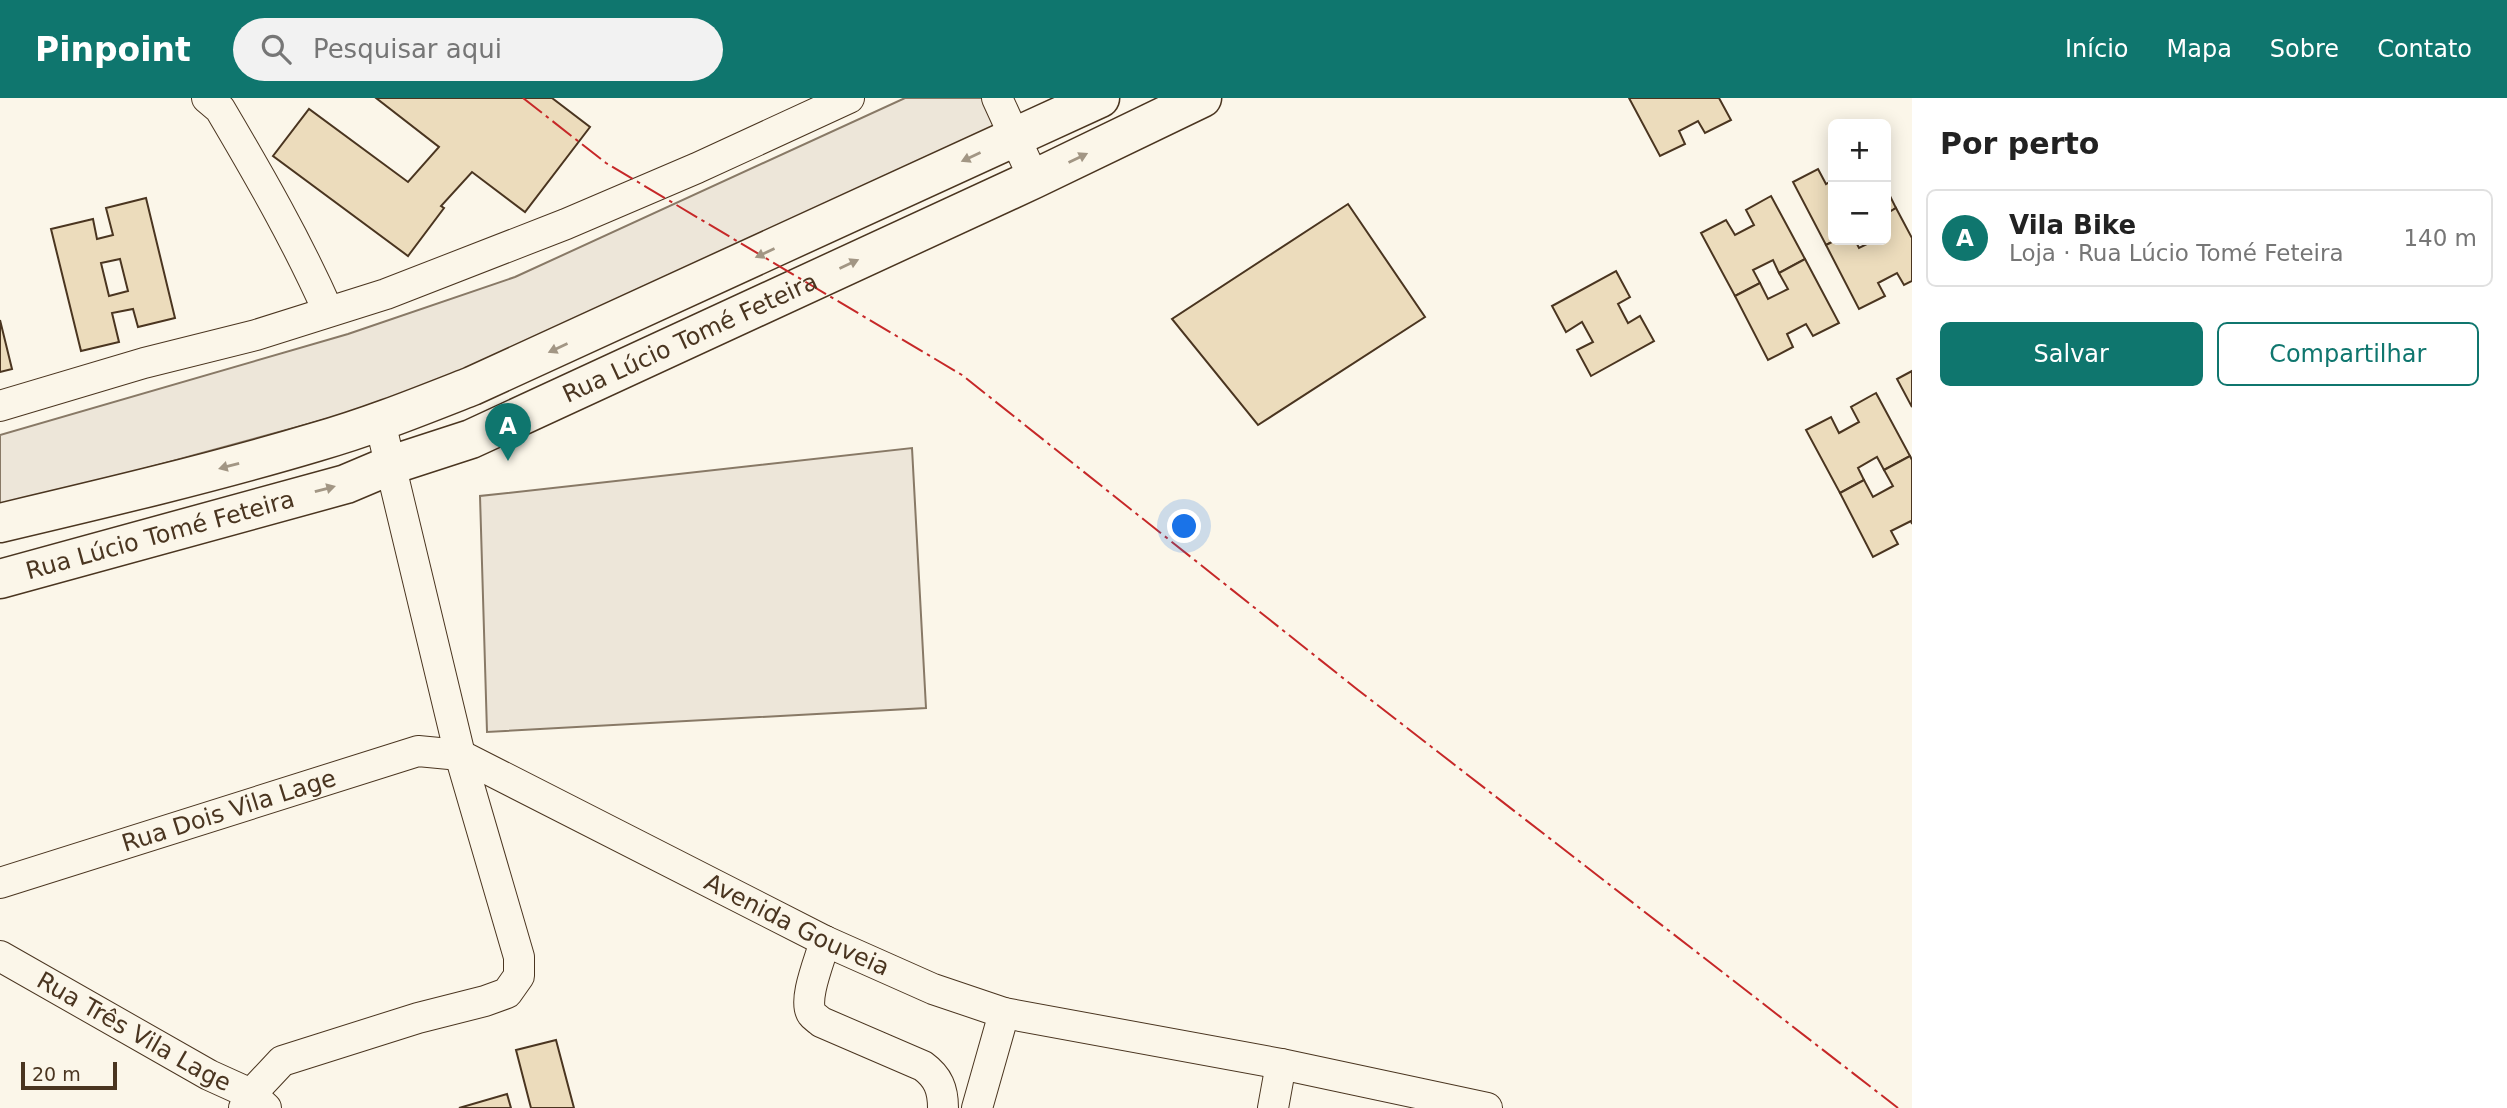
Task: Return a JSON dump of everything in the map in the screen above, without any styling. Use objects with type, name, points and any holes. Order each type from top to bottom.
[{"type":"main road","name":"Rua Lúcio Tomé Feteira","points":[[0,523],[183,479],[317,442],[380,422],[494,378],[1100,98]]},
{"type":"main road","name":"Rua Lúcio Tomé Feteira","points":[[0,579],[346,484],[391,465],[471,439],[1034,179],[1202,98]]},
{"type":"street","points":[[207,98],[220,109],[271,196],[308,265],[328,311]]},
{"type":"street","points":[[0,406],[144,363],[256,335],[386,294],[565,224],[697,168],[849,98]]},
{"type":"street","points":[[998,98],[1034,179]]},
{"type":"street","points":[[254,1103],[282,1061],[418,1018],[485,1002],[507,993],[519,976],[519,957],[460,755],[380,422]]},
{"type":"street","name":"Rua Dois Vila Lage","points":[[0,883],[418,751],[460,755]]},
{"type":"street","name":"Avenida Gouveia","points":[[460,755],[825,941],[933,989],[1004,1013],[1281,1064],[1487,1108]]},
{"type":"street","points":[[825,941],[809,1003],[811,1013],[821,1022],[923,1066],[935,1075],[941,1086],[943,1108]]},
{"type":"street","name":"Rua Três Vila Lage","points":[[0,956],[209,1074],[254,1103]]},
{"type":"street","points":[[977,1108],[1004,1013]]},
{"type":"street","points":[[1273,1108],[1281,1064]]},
{"type":"shaded area","points":[[905,98],[983,98],[996,122],[992,133],[531,344],[367,408],[0,508],[0,435],[348,334],[515,277]]},
{"type":"shaded area","points":[[912,448],[926,708],[487,732],[480,496]]},
{"type":"building","points":[[376,98],[552,98],[590,127],[525,212],[472,172],[441,206],[444,208],[408,256],[273,156],[309,109],[408,182],[439,147]]},
{"type":"building","points":[[1629,98],[1719,98],[1731,120],[1705,133],[1698,121],[1679,131],[1685,144],[1660,156]]},
{"type":"building","points":[[1818,169],[1826,184],[1828,183],[1828,244],[1826,245],[1793,182]]},
{"type":"building","points":[[1771,196],[1805,259],[1779,273],[1773,260],[1753,270],[1760,283],[1735,296],[1701,233],[1726,220],[1735,235],[1754,225],[1746,210]]},
{"type":"building","points":[[146,198],[175,318],[138,327],[133,309],[112,313],[119,342],[81,351],[51,229],[93,219],[97,239],[113,235],[106,208]],"holes":[[[120,259],[128,291],[109,296],[101,263]]]},
{"type":"building","points":[[1891,198],[1896,208],[1891,211]]},
{"type":"building","points":[[1348,204],[1425,317],[1258,425],[1172,319]]},
{"type":"building","points":[[1896,208],[1912,238],[1912,281],[1904,285],[1897,273],[1878,283],[1885,296],[1859,309],[1826,245],[1858,245],[1859,248],[1865,245],[1891,245],[1891,211]]},
{"type":"building","points":[[1805,259],[1839,323],[1813,336],[1806,324],[1787,334],[1793,347],[1768,360],[1735,296],[1760,283],[1768,299],[1788,289],[1779,273]]},
{"type":"building","points":[[1616,271],[1630,297],[1618,304],[1628,323],[1640,316],[1654,341],[1591,376],[1577,350],[1593,342],[1582,322],[1566,332],[1552,306]]},
{"type":"building","points":[[0,320],[12,369],[0,372]]},
{"type":"building","points":[[1912,371],[1912,407],[1897,379]]},
{"type":"building","points":[[1876,393],[1910,456],[1884,470],[1877,457],[1858,468],[1864,480],[1840,493],[1806,430],[1831,417],[1839,433],[1859,422],[1851,407]]},
{"type":"building","points":[[1910,456],[1912,524],[1911,521],[1891,531],[1898,544],[1873,557],[1840,493],[1864,480],[1873,497],[1893,486],[1884,470]]},
{"type":"building","points":[[556,1040],[574,1108],[531,1108],[516,1050]]},
{"type":"building","points":[[507,1094],[511,1108],[459,1108]]},
{"type":"power","points":[[523,98],[606,163],[962,375],[1358,690],[1898,1108]]},
{"type":"place","name":"Vila Bike","points":[[508,461]]}]
